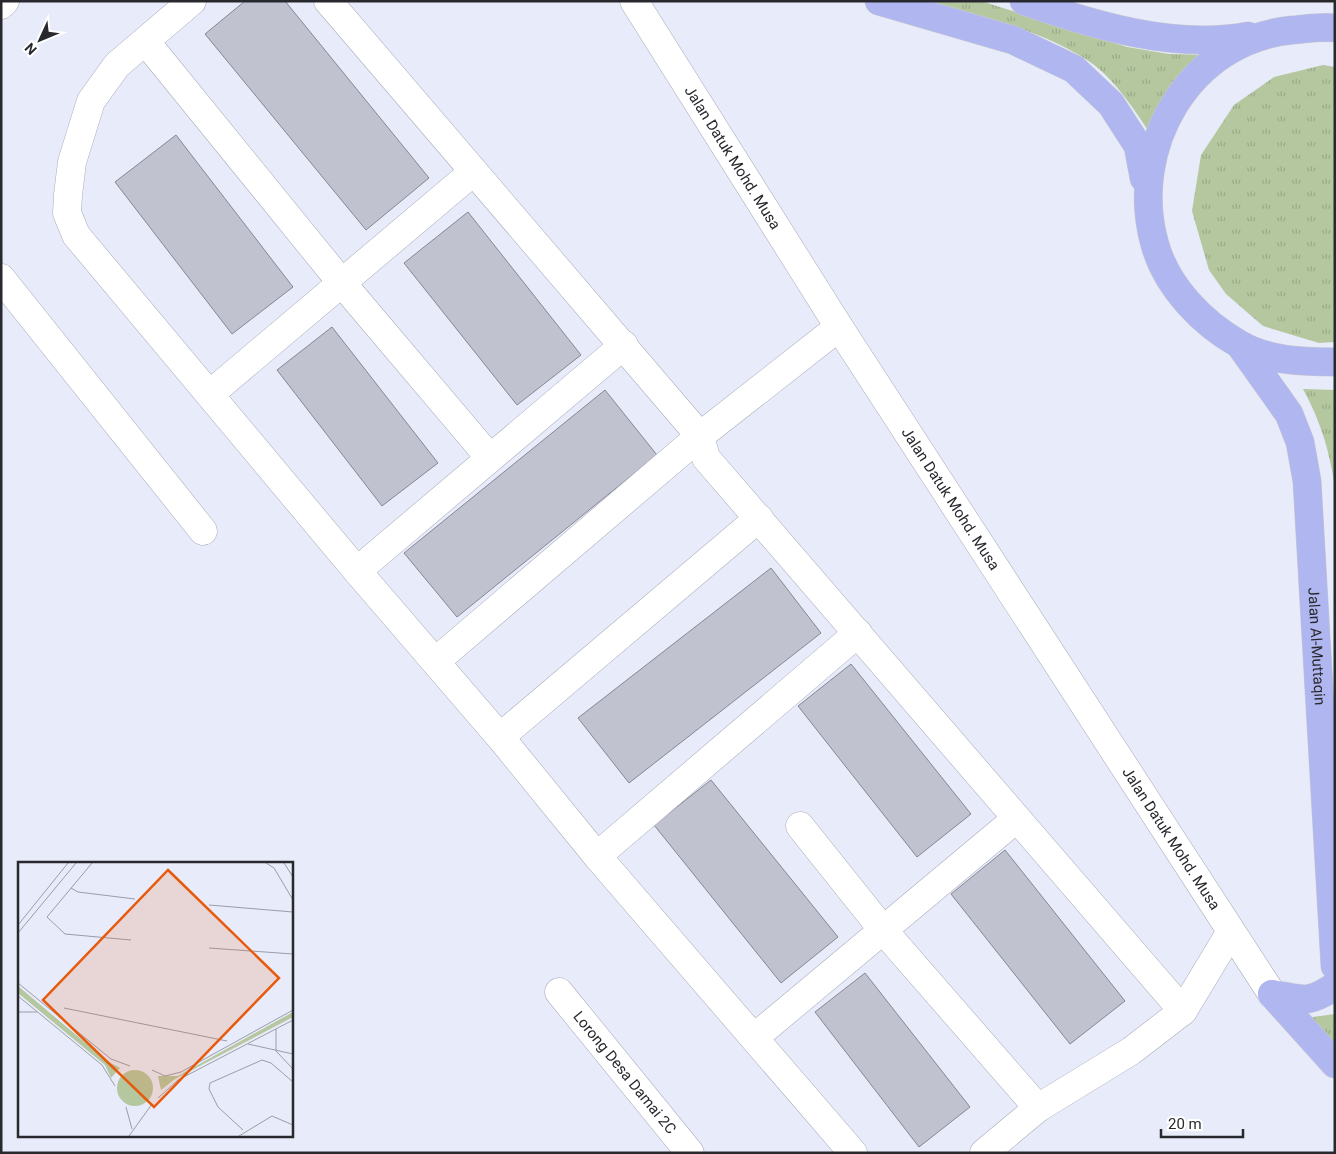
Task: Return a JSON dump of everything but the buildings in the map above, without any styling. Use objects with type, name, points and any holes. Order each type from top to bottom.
[{"type":"main road","points":[[879,1],[1013,40],[1074,69],[1111,104],[1138,146],[1156,246],[1174,286],[1204,320],[1240,345],[1288,361],[1335,362]]},
{"type":"main road","points":[[1024,1],[1070,17],[1140,34],[1224,41],[1269,32],[1333,27]]},
{"type":"main road","points":[[1148,202],[1152,157],[1167,115],[1193,79],[1228,50],[1269,32]]},
{"type":"main road","name":"Jalan Al-Muttaqin","points":[[1240,345],[1289,414],[1300,442],[1307,481],[1335,966]]},
{"type":"main road","points":[[1272,994],[1309,1000],[1320,996],[1335,986]]},
{"type":"main road","points":[[1272,994],[1335,1064]]},
{"type":"street","points":[[1,5],[5,1]]},
{"type":"street","points":[[192,1],[117,65],[103,81],[91,101],[72,162],[67,213],[76,235],[357,571],[500,737],[597,856],[755,1037],[853,1153]]},
{"type":"street","points":[[328,1],[472,172],[624,345],[700,436],[706,458],[1182,1011]]},
{"type":"street","name":"Jalan Datuk Mohd. Musa","points":[[634,1],[839,327],[1230,933],[1272,994]]},
{"type":"street","points":[[146,42],[342,282],[490,458]]},
{"type":"street","points":[[210,394],[472,172]]},
{"type":"street","points":[[1,278],[203,531]]},
{"type":"street","points":[[436,661],[700,436],[839,327]]},
{"type":"street","points":[[357,571],[624,345]]},
{"type":"street","points":[[500,737],[759,518]]},
{"type":"street","points":[[597,856],[858,633]]},
{"type":"street","points":[[755,1037],[1016,819]]},
{"type":"street","points":[[800,826],[883,930],[1038,1108]]},
{"type":"street","points":[[984,1153],[1038,1108],[1132,1051],[1182,1011],[1230,933]]},
{"type":"street","name":"Lorong Desa Damai 2C","points":[[560,992],[690,1153]]},
{"type":"green space","points":[[929,1],[981,1],[1127,47],[1169,54],[1212,55],[1155,141],[1118,88],[1100,69],[1090,62],[1052,41],[1032,33]]},
{"type":"green space","points":[[1323,65],[1335,67],[1335,342],[1319,343],[1263,326],[1226,294],[1209,270],[1192,211],[1201,155],[1234,105],[1274,77]]},
{"type":"green space","points":[[1303,389],[1335,390],[1335,489],[1324,438],[1315,413]]},
{"type":"green space","points":[[1335,1014],[1335,1053],[1305,1018]]}]
